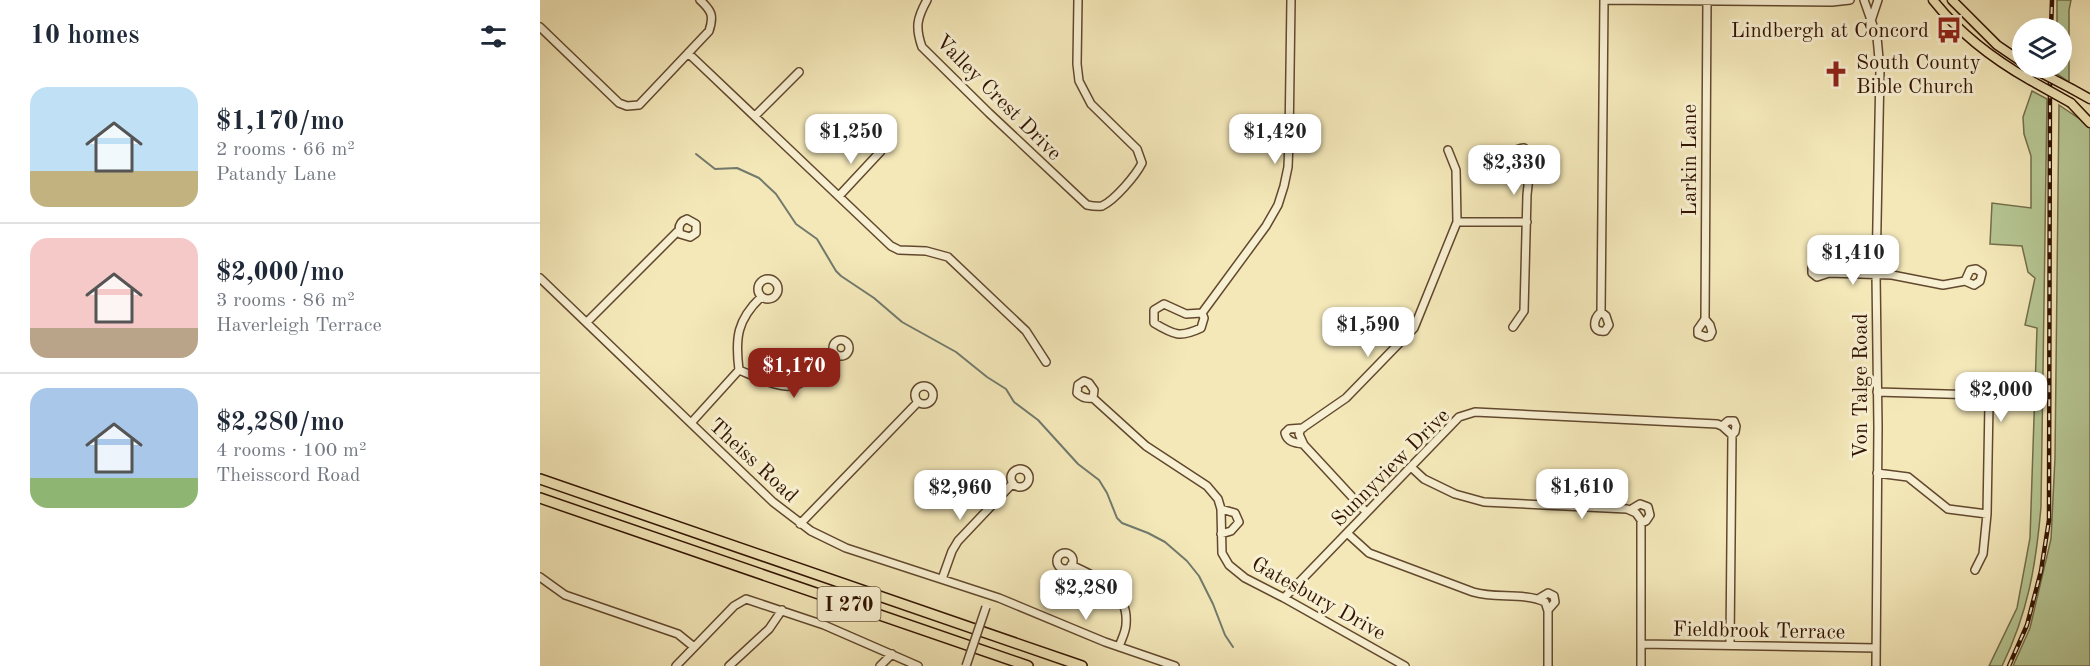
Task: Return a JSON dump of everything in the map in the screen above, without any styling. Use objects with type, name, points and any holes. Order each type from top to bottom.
[{"type":"highway","name":"I 270","points":[[540,479],[1082,666]]},
{"type":"highway","name":"I 270","points":[[540,498],[1028,666]]},
{"type":"main road","points":[[1932,0],[1978,46],[2030,80],[2090,114]]},
{"type":"main road","points":[[1952,0],[1997,45],[2012,55]]},
{"type":"main road","points":[[2051,78],[2090,99]]},
{"type":"main road","points":[[2071,103],[2090,123]]},
{"type":"street","points":[[540,27],[619,103],[627,106],[639,105],[709,31],[713,19],[711,10],[700,0]]},
{"type":"street","name":"Valley Crest Drive","points":[[927,0],[918,16],[918,34],[922,47],[1088,205],[1102,206],[1111,200],[1138,171],[1142,162],[1137,149],[1091,104],[1079,81],[1078,0]]},
{"type":"street","points":[[1202,313],[1266,226],[1278,205],[1284,186],[1289,141],[1291,0]]},
{"type":"street","points":[[1601,312],[1605,0],[1832,2],[1850,0]]},
{"type":"street","name":"Von Talge Road","points":[[1864,0],[1878,45],[1880,70],[1876,274],[1876,666]]},
{"type":"street","points":[[1871,21],[1878,0]]},
{"type":"street","name":"Larkin Lane","points":[[1705,320],[1707,1]]},
{"type":"street","points":[[688,53],[891,246],[899,250],[926,251],[948,257],[1026,332],[1046,362]]},
{"type":"street","points":[[755,116],[799,72]]},
{"type":"street","points":[[1366,512],[1304,444],[1299,434],[1303,428],[1346,398],[1414,328],[1457,222],[1456,170],[1448,150]]},
{"type":"street","points":[[839,196],[881,151]]},
{"type":"street","points":[[1513,327],[1524,311],[1529,176],[1525,166]]},
{"type":"street","points":[[1457,222],[1527,222]]},
{"type":"street","points":[[586,322],[679,230]]},
{"type":"street","points":[[1830,273],[1902,276],[1943,285],[1965,281]]},
{"type":"street","name":"Theiss Road","points":[[540,278],[773,502],[800,524],[846,548],[990,595],[1119,647],[1175,666]]},
{"type":"street","points":[[691,423],[739,370],[737,354],[739,329],[743,319],[761,297]]},
{"type":"street","points":[[1164,304],[1186,314],[1202,313],[1204,318],[1201,328],[1190,333],[1174,335],[1154,323],[1154,310],[1164,304]]},
{"type":"street","points":[[739,370],[788,388],[806,382],[835,354]]},
{"type":"street","points":[[1877,392],[1980,395],[1986,398],[1989,405],[1988,514],[1983,554],[1975,570]]},
{"type":"street","points":[[1093,398],[1146,446],[1207,486],[1218,499],[1221,509],[1235,513],[1239,522],[1231,531],[1221,534]]},
{"type":"street","points":[[800,524],[918,402]]},
{"type":"street","name":"Sunnyview Drive","points":[[1284,598],[1459,417],[1475,412],[1722,426],[1732,435],[1730,645]]},
{"type":"street","points":[[1303,428],[1289,429],[1285,433],[1286,438],[1292,442],[1304,444]]},
{"type":"street","points":[[1411,467],[1424,478],[1445,489],[1484,502],[1630,510],[1636,513],[1641,523],[1641,666]]},
{"type":"street","points":[[1877,473],[1908,477],[1948,509],[1988,514]]},
{"type":"street","points":[[942,579],[958,541],[1013,483]]},
{"type":"street","points":[[1630,510],[1640,504],[1648,507],[1650,515],[1646,521],[1641,523]]},
{"type":"street","name":"Gatesbury Drive","points":[[1221,509],[1222,553],[1229,565],[1245,578],[1405,666]]},
{"type":"street","points":[[1347,532],[1369,553],[1473,592],[1482,595],[1538,599],[1545,602],[1548,610],[1548,666]]},
{"type":"street","points":[[1071,565],[1107,583],[1120,598],[1124,605],[1126,627],[1119,647]]},
{"type":"street","points":[[540,577],[565,595],[678,634],[694,647]]},
{"type":"street","points":[[966,666],[990,595]]},
{"type":"street","points":[[676,666],[742,600],[751,600],[824,625],[918,666]]},
{"type":"street","points":[[729,666],[769,629],[782,610]]},
{"type":"street","name":"Fieldbrook Terrace","points":[[1641,644],[1876,648]]},
{"type":"street","points":[[880,666],[892,654]]},
{"type":"green space","points":[[2057,0],[2071,0],[2069,18],[2057,18]]},
{"type":"green space","points":[[2032,91],[2047,99],[2041,507],[2033,569],[2018,627],[2002,666],[1989,666],[2017,608],[2030,538],[2037,328],[2025,325],[2035,278],[2028,272],[2022,246],[1990,244],[1992,203],[2031,208],[2031,156],[2024,134],[2023,117]]},
{"type":"green space","points":[[2059,105],[2090,126],[2090,666],[2013,666],[2030,628],[2051,539],[2055,458]]},
{"type":"waterway","points":[[696,154],[715,169],[737,168],[759,178],[776,194],[796,224],[817,239],[841,276],[874,298],[902,322],[956,352],[1006,389],[1014,402],[1038,420],[1078,464],[1099,480],[1117,518],[1122,523],[1165,542],[1187,561],[1199,576],[1225,635],[1233,647]]},
{"type":"railway","points":[[2051,18],[2052,0]]},
{"type":"railway","points":[[2009,666],[2027,625],[2041,571],[2049,520],[2050,78]]},
{"type":"place","name":"Lindbergh at Concord","points":[[1949,30]]},
{"type":"place","name":"South County Bible Church","points":[[1836,74]]}]
